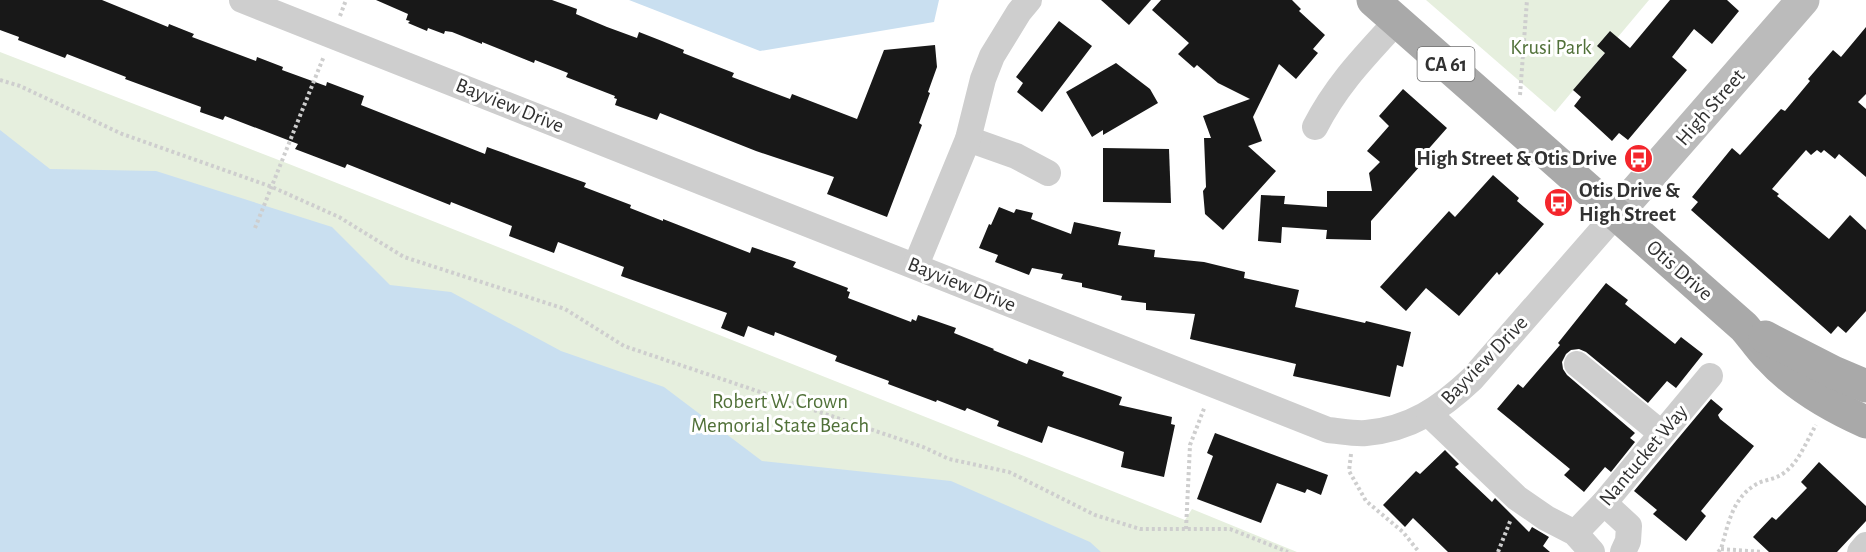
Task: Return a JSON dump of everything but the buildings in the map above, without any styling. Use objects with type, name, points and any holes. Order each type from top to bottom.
[{"type":"main road","name":"High Street","points":[[1616,214],[1803,0]]},
{"type":"main road","name":"Otis Drive","points":[[1385,10],[1744,327],[1768,357],[1810,393],[1866,422]]},
{"type":"main road","name":"Otis Drive","points":[[1744,327],[1866,386]]},
{"type":"street","name":"Bayview Drive","points":[[242,0],[1329,430],[1365,434],[1399,427],[1429,414],[1451,399],[1616,214]]},
{"type":"street","points":[[916,266],[968,139],[982,79],[1018,4]]},
{"type":"street","points":[[1315,127],[1385,10]]},
{"type":"street","points":[[968,139],[1016,156],[1048,173]]},
{"type":"street","points":[[1577,364],[1661,433]]},
{"type":"street","name":"Nantucket Way","points":[[1575,533],[1604,503],[1710,376]]},
{"type":"street","points":[[1429,414],[1517,498],[1545,518],[1575,533],[1592,552]]},
{"type":"street","points":[[1604,503],[1629,526],[1628,541],[1623,552]]},
{"type":"street","points":[[1860,552],[1866,545]]},
{"type":"path","points":[[1518,128],[1527,0]]},
{"type":"path","points":[[255,228],[332,35]]},
{"type":"path","points":[[0,81],[20,86],[122,134],[272,187],[339,217],[404,257],[564,309],[624,346],[912,443],[949,459],[1009,472],[1095,515],[1140,529],[1230,529],[1288,552]]},
{"type":"path","points":[[1186,529],[1190,445],[1214,384]]},
{"type":"path","points":[[1763,552],[1719,551],[1732,512],[1741,496],[1756,483],[1773,479],[1786,472],[1798,456],[1828,404]]},
{"type":"path","points":[[1353,433],[1349,471],[1366,501],[1403,532],[1419,552]]},
{"type":"path","points":[[1498,552],[1517,498]]},
{"type":"green space","name":"Krusi Park","points":[[1426,0],[1649,0],[1555,112]]},
{"type":"green space","name":"Robert W. Crown Memorial State Beach","points":[[0,52],[289,164],[1185,520],[1192,509],[1297,552],[0,552]]},
{"type":"water","points":[[629,0],[939,0],[934,22],[760,51]]},
{"type":"water","points":[[0,130],[50,169],[156,171],[332,227],[390,285],[451,292],[561,351],[664,387],[762,461],[951,481],[1090,542],[1101,552],[0,552]]},
{"type":"place","name":"High Street & Otis Drive","points":[[1638,158]]},
{"type":"place","name":"Otis Drive & High Street","points":[[1558,202]]}]
